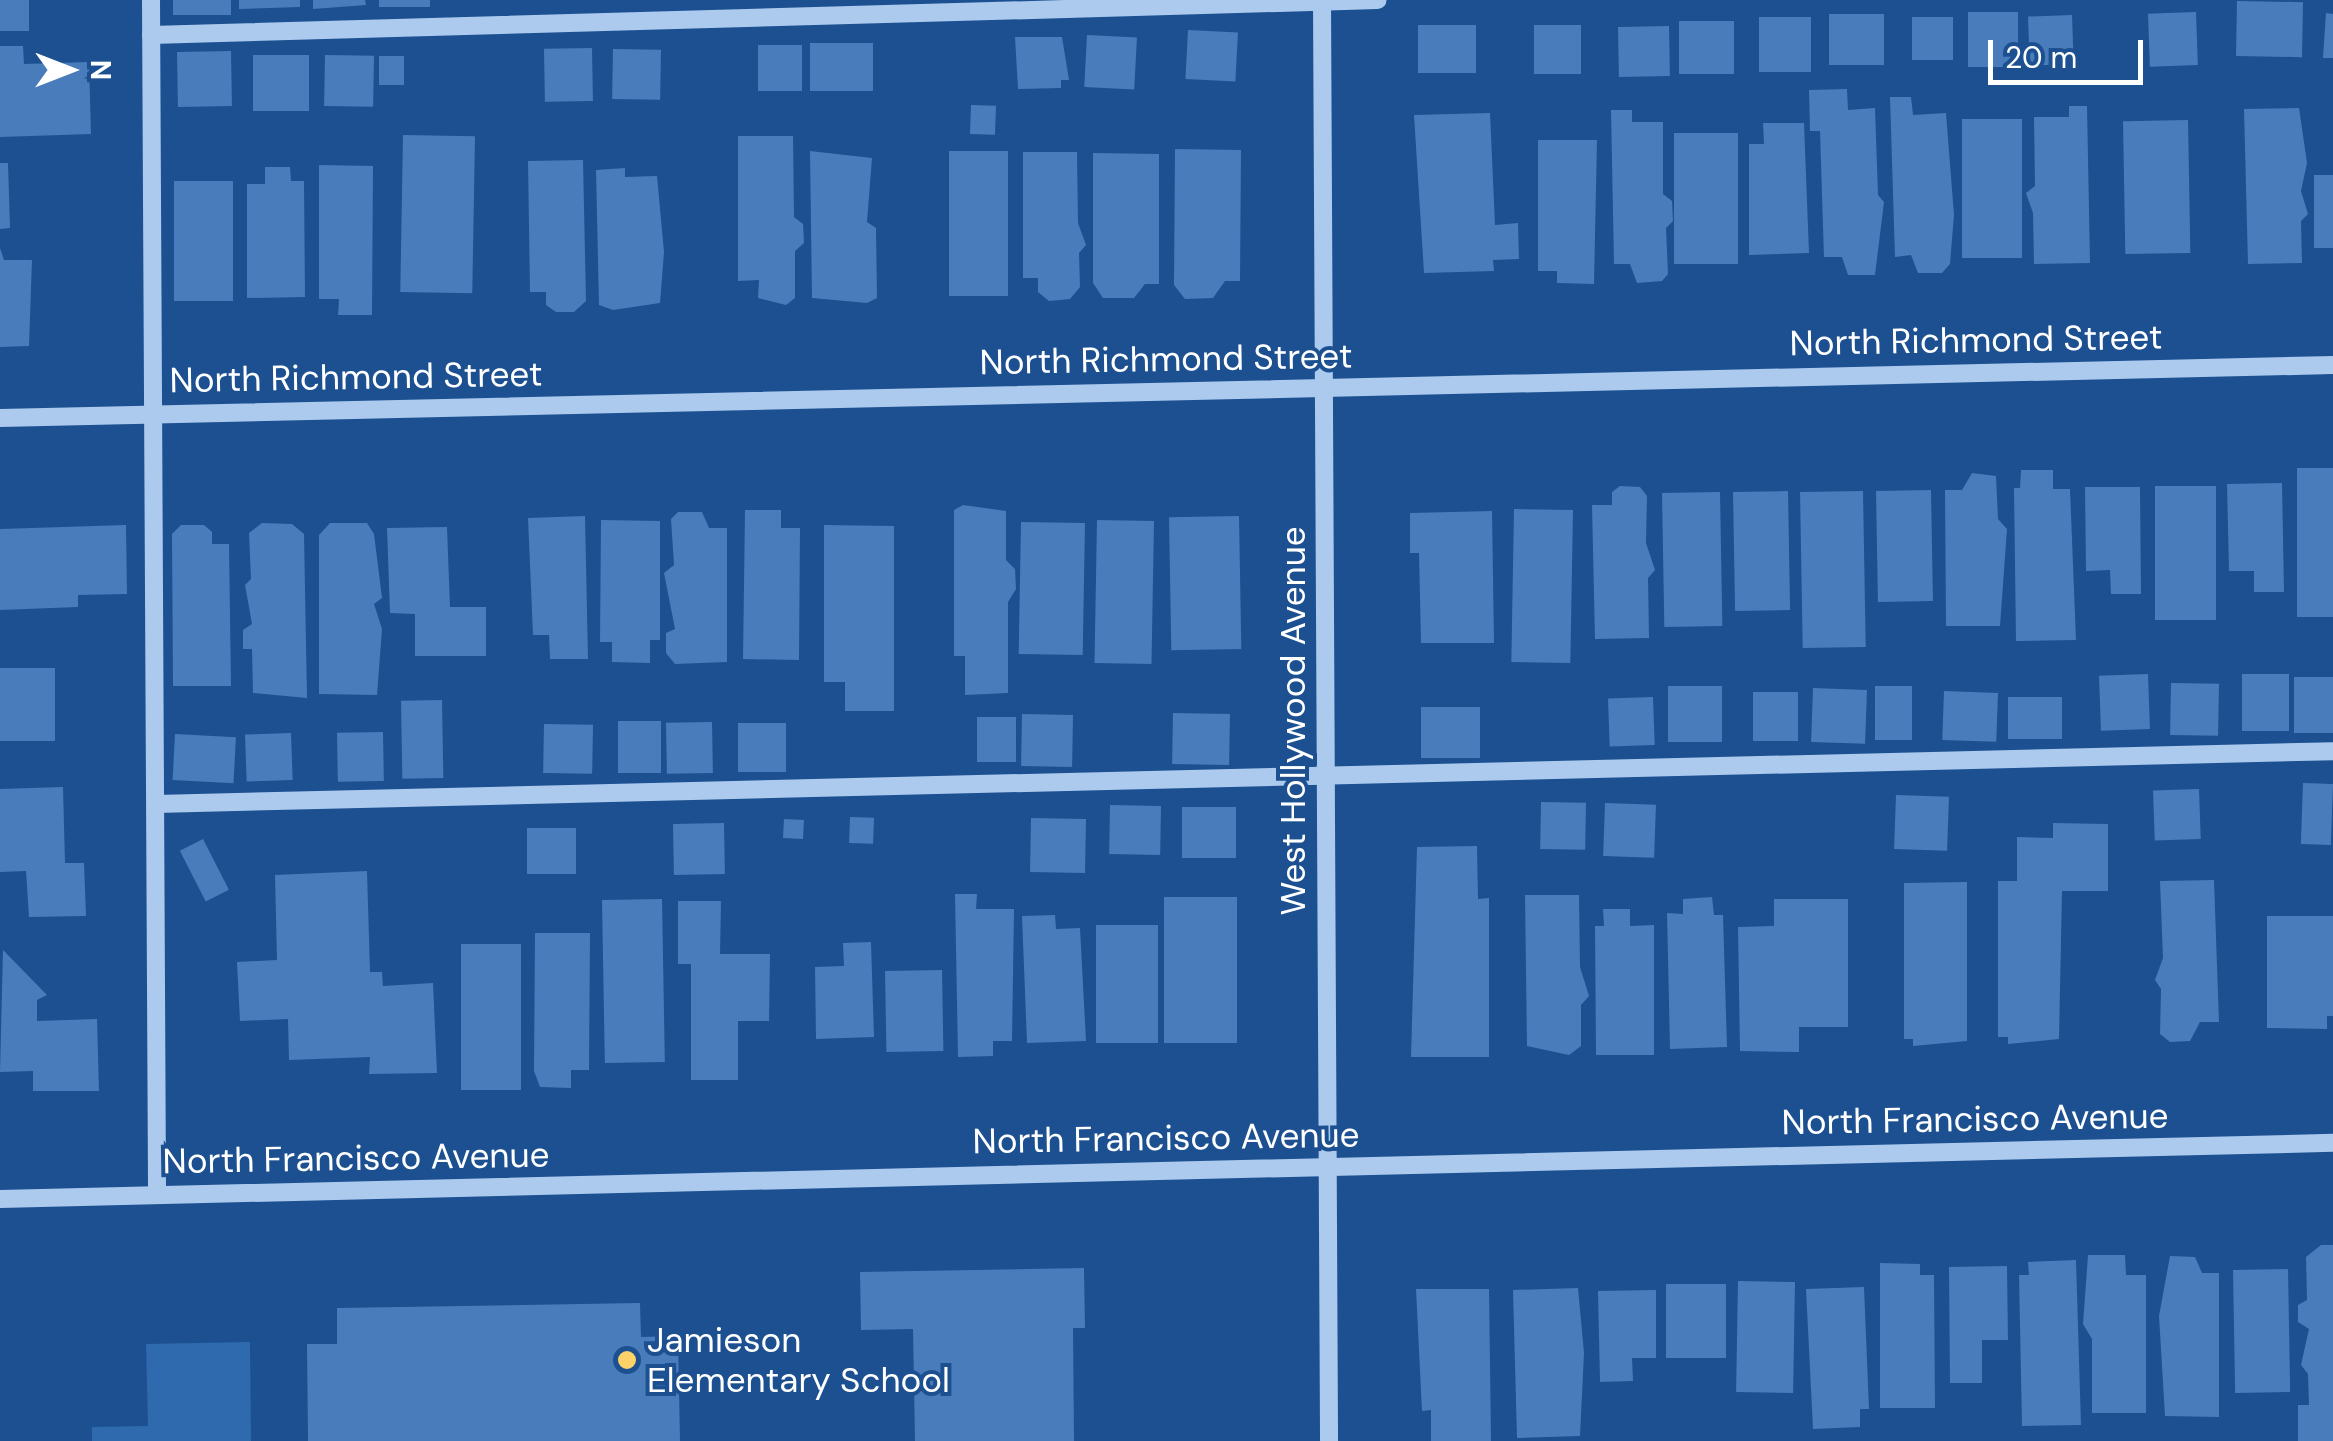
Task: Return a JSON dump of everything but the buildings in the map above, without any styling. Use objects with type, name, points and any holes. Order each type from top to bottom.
[{"type":"street","points":[[151,0],[158,1195]]},
{"type":"street","points":[[152,35],[1378,0]]},
{"type":"street","name":"West Hollywood Avenue","points":[[1322,1],[1329,1441]]},
{"type":"street","name":"North Richmond Street","points":[[0,418],[2333,365]]},
{"type":"street","points":[[156,804],[2333,751]]},
{"type":"street","name":"North Francisco Avenue","points":[[0,1199],[2333,1143]]},
{"type":"shaded area","points":[[250,1342],[251,1441],[92,1441],[92,1427],[148,1426],[146,1344]]},
{"type":"place","name":"Jamieson Elementary School","points":[[627,1360]]}]
